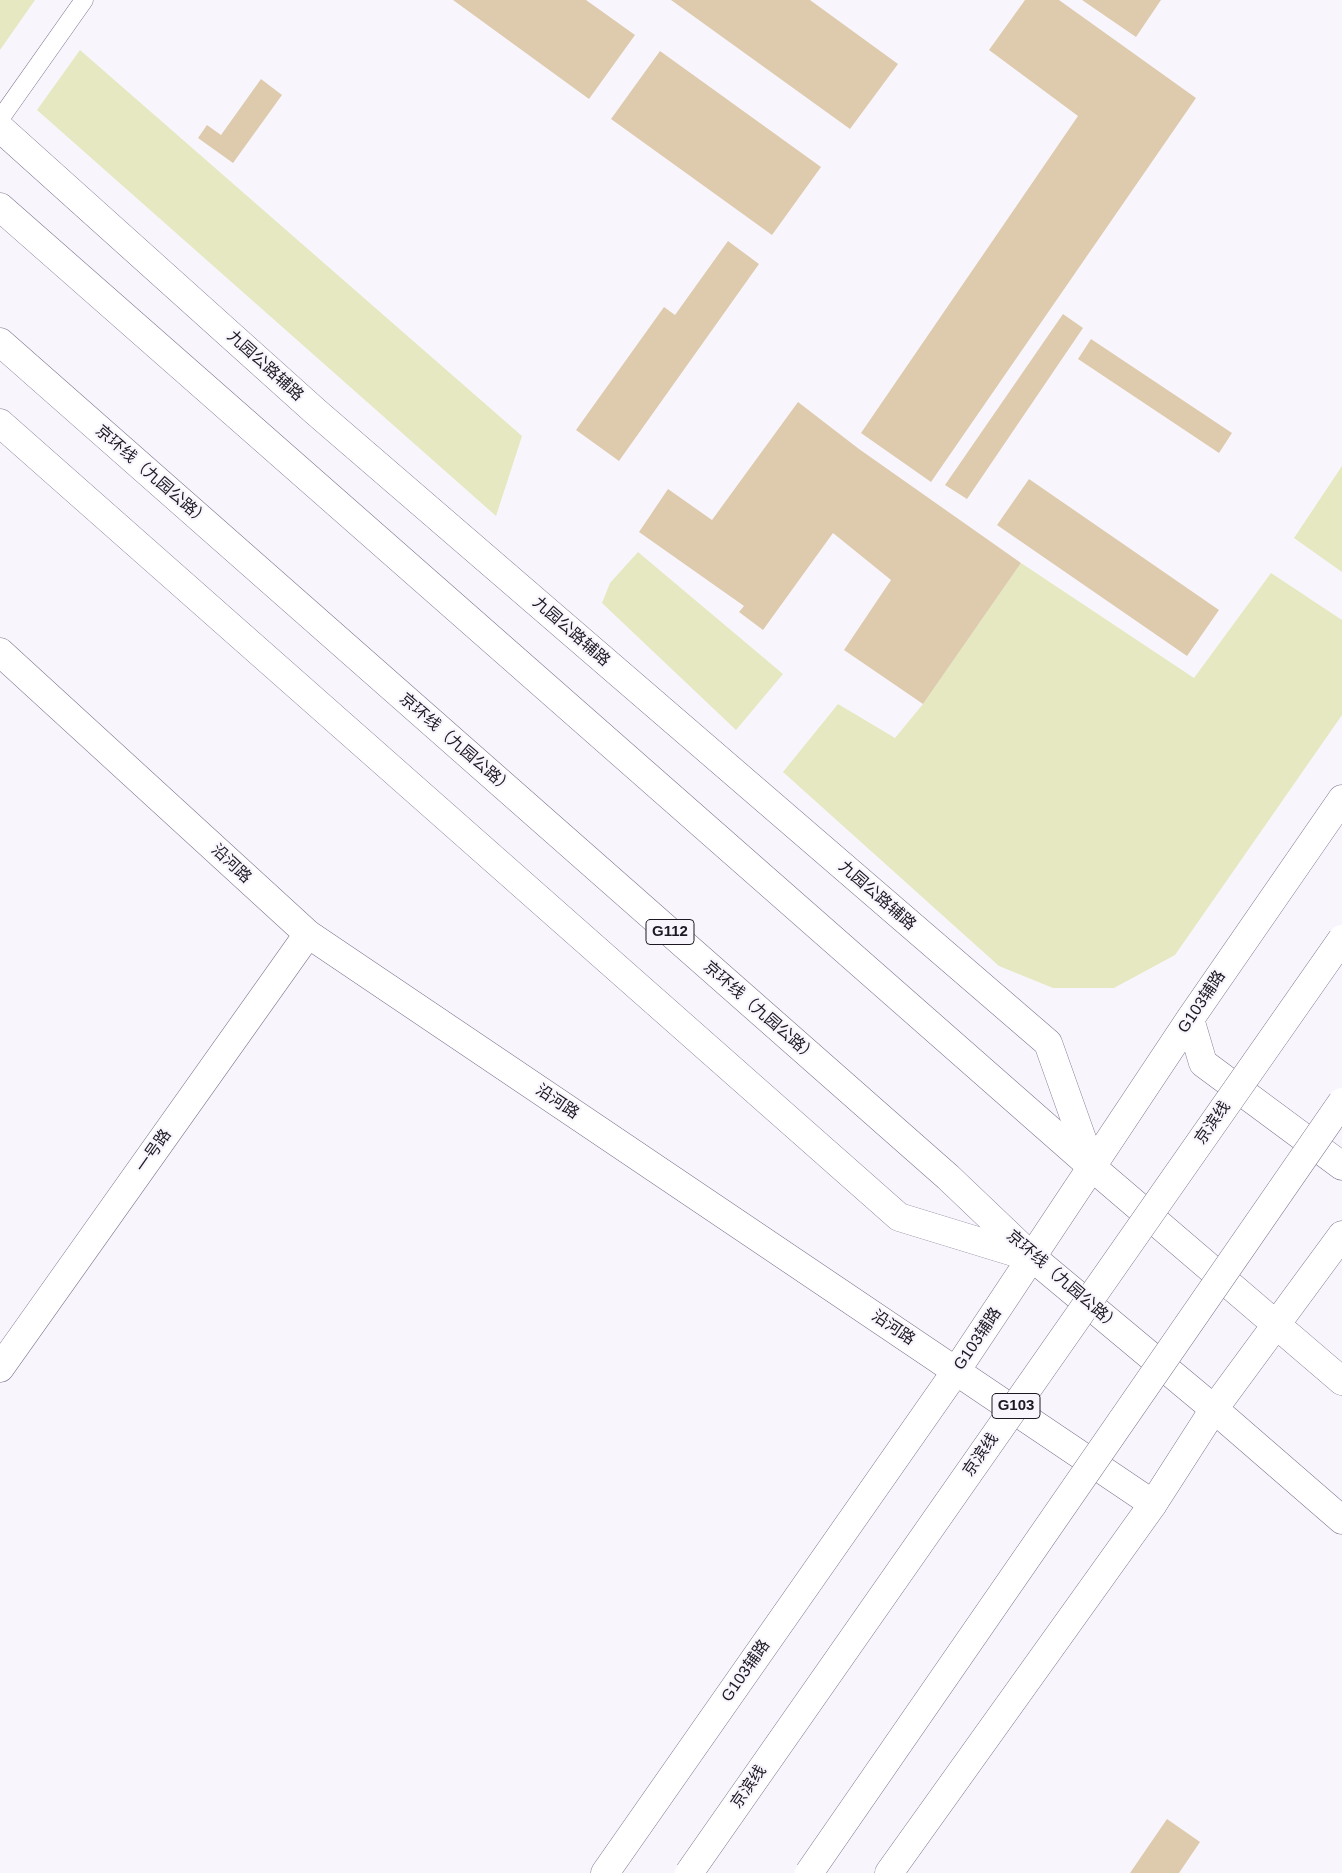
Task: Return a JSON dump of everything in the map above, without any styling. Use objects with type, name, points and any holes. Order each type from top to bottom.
[{"type":"main road","name":"九园公路辅路","points":[[0,128],[316,412],[1048,1043],[1092,1167]]},
{"type":"main road","points":[[0,207],[1092,1167],[1342,1381]]},
{"type":"main road","name":"京环线（九园公路）","points":[[0,342],[948,1177],[1033,1258],[1214,1409],[1342,1520]]},
{"type":"main road","points":[[0,423],[900,1217],[1033,1258]]},
{"type":"main road","name":"沿河路","points":[[0,652],[308,934],[1153,1504]]},
{"type":"main road","name":"G103辅路","points":[[605,1873],[956,1371],[1033,1258],[1190,1018],[1342,799]]},
{"type":"main road","name":"一号路","points":[[0,1368],[308,934]]},
{"type":"main road","name":"京滨线","points":[[689,1873],[1342,939]]},
{"type":"main road","points":[[1190,1018],[1203,1063],[1342,1166]]},
{"type":"main road","points":[[810,1873],[1342,1102]]},
{"type":"main road","points":[[889,1873],[1153,1504],[1214,1409],[1342,1235]]},
{"type":"lane","points":[[0,119],[84,0]]},
{"type":"green space","points":[[0,0],[35,0],[0,50]]},
{"type":"green space","points":[[80,50],[522,436],[496,516],[37,110]]},
{"type":"green space","points":[[1342,466],[1342,572],[1294,538]]},
{"type":"green space","points":[[638,552],[783,674],[736,730],[602,603],[610,583]]},
{"type":"green space","points":[[1021,563],[1194,678],[1271,573],[1342,620],[1342,715],[1175,955],[1114,988],[1053,988],[999,966],[783,772],[838,704],[895,738],[923,704]]},
{"type":"building","points":[[453,0],[586,0],[635,35],[589,99]]},
{"type":"building","points":[[671,0],[810,0],[898,64],[850,129]]},
{"type":"building","points":[[1025,0],[1059,0],[1196,98],[931,482],[861,433],[1078,116],[989,50]]},
{"type":"building","points":[[1082,0],[1161,0],[1136,37]]},
{"type":"building","points":[[660,51],[821,167],[772,235],[611,119]]},
{"type":"building","points":[[261,79],[282,95],[233,163],[198,138],[207,125],[221,135]]},
{"type":"building","points":[[728,241],[759,264],[619,461],[576,430],[664,307],[675,315]]},
{"type":"building","points":[[1063,314],[1083,328],[967,499],[945,485]]},
{"type":"building","points":[[1091,339],[1232,433],[1219,453],[1078,359]]},
{"type":"building","points":[[798,402],[859,449],[1021,563],[923,704],[844,650],[891,580],[833,533],[763,630],[739,612],[744,606],[639,532],[668,489],[712,520]]},
{"type":"building","points":[[1029,479],[1219,610],[1187,656],[997,525]]},
{"type":"building","points":[[1167,1819],[1200,1842],[1179,1873],[1130,1873]]}]
